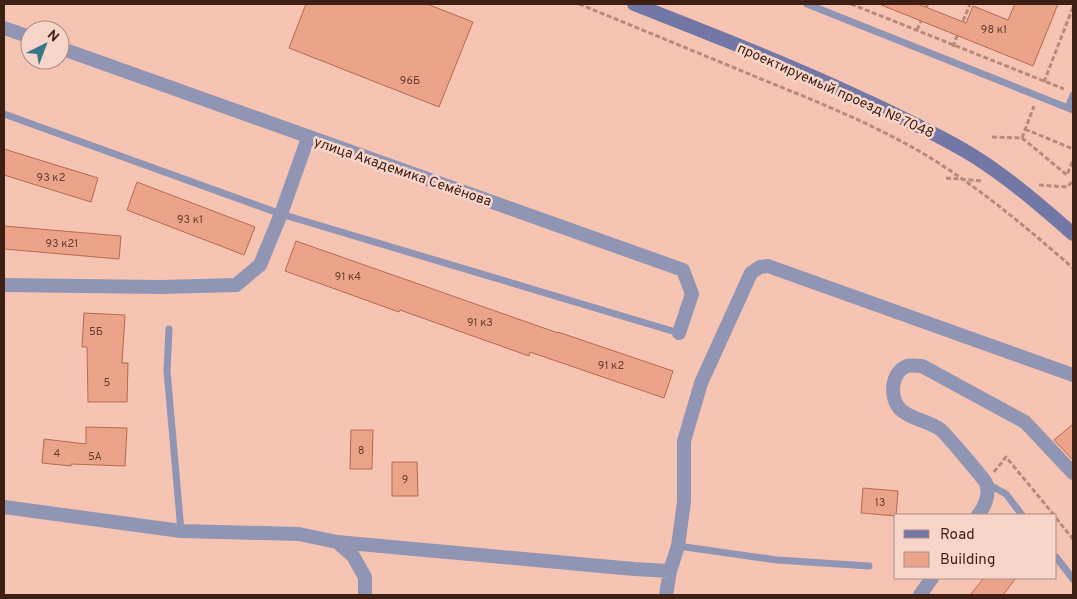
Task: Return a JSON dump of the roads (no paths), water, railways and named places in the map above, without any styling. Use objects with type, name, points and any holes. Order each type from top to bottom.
[{"type":"main road","name":"проектируемый проезд № 7048","points":[[634,4],[786,64],[914,122],[1005,177],[1073,234]]},
{"type":"street","points":[[4,28],[20,34]]},
{"type":"street","name":"улица Академика Семёнова","points":[[70,52],[683,270],[692,294],[679,333]]},
{"type":"street","points":[[4,285],[161,287],[236,285],[260,265],[281,214],[308,138]]},
{"type":"street","points":[[666,595],[670,571],[678,546],[684,502],[684,441],[701,383],[751,273],[760,267],[768,266],[1073,375]]},
{"type":"street","points":[[979,514],[984,507],[986,489],[941,430],[909,416],[898,407],[892,387],[898,372],[908,366],[922,366],[1025,422],[1073,473]]},
{"type":"street","points":[[4,507],[181,531],[299,534],[337,542],[670,571]]},
{"type":"street","points":[[337,542],[353,556],[365,577],[365,595]]},
{"type":"street","points":[[920,595],[931,579]]},
{"type":"lane","points":[[807,4],[1071,109],[1073,95]]},
{"type":"lane","points":[[4,114],[281,214],[679,333]]},
{"type":"lane","points":[[169,329],[167,371],[181,531]]},
{"type":"lane","points":[[986,489],[1006,494],[1021,514]]},
{"type":"lane","points":[[678,546],[776,560],[870,566]]},
{"type":"lane","points":[[1057,558],[1073,579]]}]
